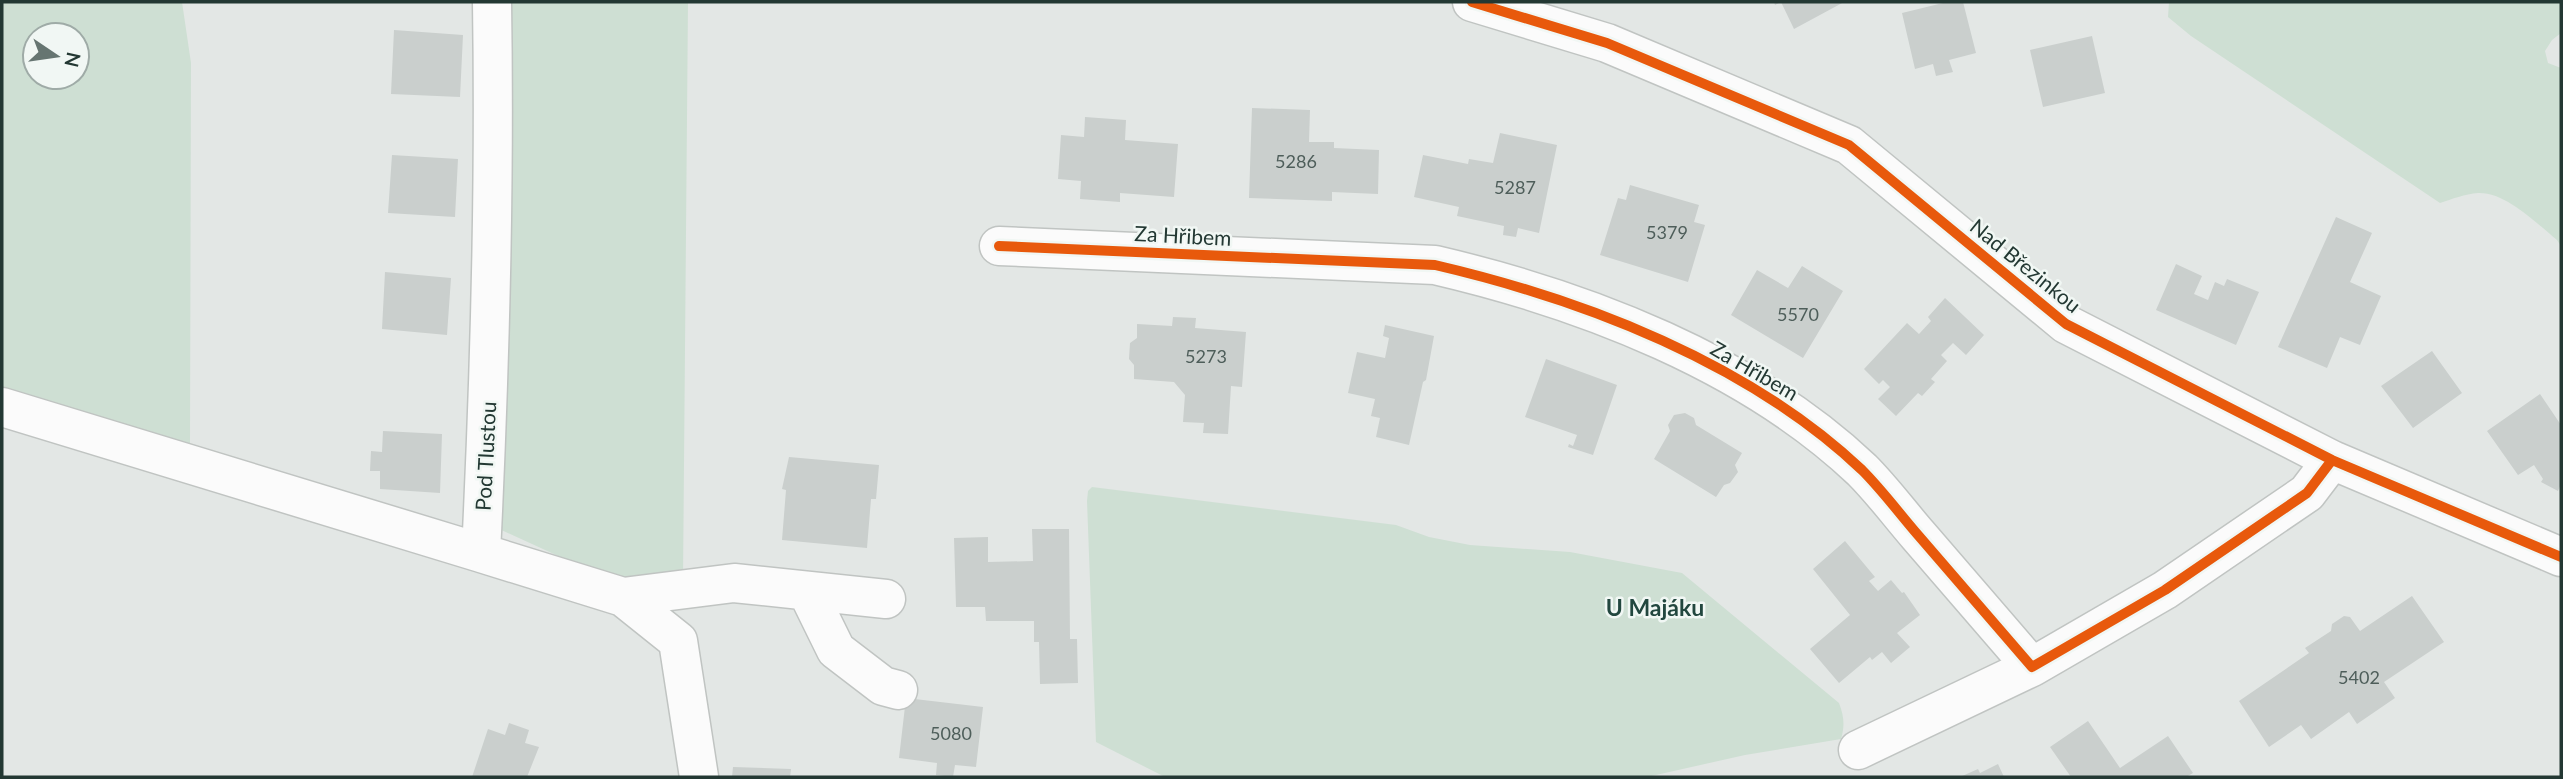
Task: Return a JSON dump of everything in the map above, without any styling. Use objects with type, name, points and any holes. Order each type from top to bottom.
[{"type":"street","name":"Pod Tlustou","points":[[481,553],[488,414],[494,143],[492,2]]},
{"type":"street","name":"Nad Březinkou","points":[[1472,2],[1607,43],[1849,145],[2066,324],[2332,460],[2561,557]]},
{"type":"street","name":"Za Hřibem","points":[[999,246],[1435,265],[1496,279],[1609,318],[1711,365],[1795,415],[1863,471],[2032,667]]},
{"type":"street","points":[[2,407],[623,597],[678,641],[699,777]]},
{"type":"street","points":[[1858,750],[2032,667],[2165,590],[2307,493],[2332,460]]},
{"type":"street","points":[[623,597],[734,583],[886,599]]},
{"type":"street","points":[[807,591],[836,650],[883,686],[898,690]]},
{"type":"green space","points":[[2,2],[182,2],[191,63],[190,444],[133,433],[2,397]]},
{"type":"green space","points":[[509,2],[688,2],[683,581],[626,587],[497,528]]},
{"type":"green space","points":[[2169,2],[2561,2],[2561,33],[2545,51],[2548,63],[2561,68],[2561,246],[2530,217],[2510,203],[2489,194],[2478,193],[2440,203],[2191,36],[2168,17]]},
{"type":"green space","points":[[1092,487],[1396,525],[1429,537],[1470,545],[1570,552],[1682,573],[1839,703],[1843,721],[1841,739],[1745,755],[1647,777],[1165,777],[1096,742],[1087,501],[1088,491]]},
{"type":"building","points":[[1781,2],[1844,2],[1794,29]]},
{"type":"building","points":[[1947,2],[1963,2],[1976,53],[1949,60],[1953,72],[1936,76],[1933,64],[1915,69],[1902,13]]},
{"type":"building","points":[[394,30],[463,35],[460,97],[391,94]]},
{"type":"building","points":[[2092,36],[2105,93],[2043,107],[2030,50]]},
{"type":"building","points":[[1252,108],[1310,110],[1309,142],[1334,142],[1334,148],[1379,150],[1378,194],[1332,192],[1332,201],[1249,198]]},
{"type":"building","points":[[1085,117],[1126,120],[1125,140],[1178,144],[1174,197],[1120,193],[1120,202],[1080,199],[1081,181],[1058,179],[1061,135],[1084,137]]},
{"type":"building","points":[[1500,133],[1557,145],[1539,233],[1518,228],[1516,237],[1503,235],[1504,226],[1457,216],[1459,207],[1414,197],[1423,155],[1468,164],[1469,159],[1493,163]]},
{"type":"building","points":[[392,155],[458,159],[455,217],[388,213]]},
{"type":"building","points":[[1630,185],[1699,205],[1694,222],[1705,225],[1688,282],[1600,255],[1618,198],[1626,200]]},
{"type":"building","points":[[2336,217],[2372,233],[2350,282],[2381,296],[2360,345],[2340,337],[2327,368],[2278,347]]},
{"type":"building","points":[[2176,264],[2202,276],[2194,294],[2208,300],[2215,282],[2224,286],[2227,279],[2259,292],[2236,345],[2156,310]]},
{"type":"building","points":[[1802,266],[1843,291],[1803,358],[1731,315],[1757,270],[1788,288]]},
{"type":"building","points":[[385,272],[451,278],[447,335],[382,329]]},
{"type":"building","points":[[1945,298],[1984,335],[1966,355],[1953,343],[1941,355],[1947,361],[1931,379],[1935,382],[1922,396],[1918,393],[1896,416],[1878,399],[1890,387],[1883,380],[1879,384],[1864,369],[1907,323],[1919,334],[1931,321],[1928,317]]},
{"type":"building","points":[[1173,317],[1196,318],[1195,328],[1246,332],[1242,387],[1231,386],[1228,434],[1203,433],[1204,423],[1183,422],[1185,395],[1174,382],[1134,379],[1134,365],[1129,359],[1130,343],[1137,338],[1137,324],[1172,326]]},
{"type":"building","points":[[1385,325],[1434,336],[1409,445],[1376,437],[1380,418],[1371,416],[1375,399],[1348,393],[1357,352],[1385,358],[1389,338],[1383,336]]},
{"type":"building","points":[[2432,351],[2462,393],[2413,428],[2381,386]]},
{"type":"building","points":[[1546,359],[1617,385],[1593,455],[1568,447],[1569,444],[1573,446],[1577,435],[1525,417]]},
{"type":"building","points":[[2540,394],[2561,425],[2561,484],[2558,491],[2541,482],[2543,479],[2534,465],[2518,475],[2487,431]]},
{"type":"building","points":[[1685,413],[1694,418],[1696,425],[1742,453],[1735,465],[1738,472],[1716,497],[1654,459],[1670,431],[1668,425],[1674,415]]},
{"type":"building","points":[[383,431],[442,434],[440,493],[380,489],[380,471],[370,471],[371,451],[382,452]]},
{"type":"building","points":[[789,457],[879,465],[876,499],[871,499],[867,548],[782,540],[786,490],[782,489]]},
{"type":"building","points":[[1032,529],[1069,529],[1070,639],[1077,639],[1078,683],[1040,684],[1039,642],[1034,642],[1034,621],[986,621],[985,607],[956,607],[954,538],[988,537],[988,562],[1033,561]]},
{"type":"building","points":[[1845,541],[1875,577],[1869,581],[1878,591],[1891,580],[1904,592],[1920,615],[1897,633],[1910,647],[1891,663],[1882,652],[1872,660],[1870,657],[1839,683],[1810,649],[1850,615],[1813,569]]},
{"type":"building","points":[[2412,596],[2444,642],[2384,682],[2395,698],[2357,724],[2349,712],[2311,739],[2301,725],[2269,747],[2239,701],[2309,653],[2305,648],[2331,631],[2332,624],[2344,616],[2350,617],[2360,631]]},
{"type":"building","points":[[906,698],[983,707],[976,767],[955,765],[953,777],[936,775],[937,763],[899,758]]},
{"type":"building","points":[[2088,721],[2120,768],[2168,736],[2193,773],[2186,777],[2071,777],[2050,747]]},
{"type":"building","points":[[509,723],[529,730],[525,743],[539,747],[527,777],[472,777],[488,729],[505,735]]},
{"type":"building","points":[[1998,764],[2004,777],[1960,777],[1978,769],[1980,773]]},
{"type":"building","points":[[733,767],[791,769],[790,777],[732,777]]},
{"type":"cycle path","points":[[1472,2],[1607,43],[1849,145],[2066,324],[2332,460],[2561,557]]},
{"type":"cycle path","points":[[999,246],[1435,265],[1492,279],[1606,317],[1717,367],[1769,398],[1817,432],[1862,470],[2032,667],[2165,590],[2307,493],[2332,460]]},
{"type":"district","name":"U Majáku","points":[[1655,607]]}]
